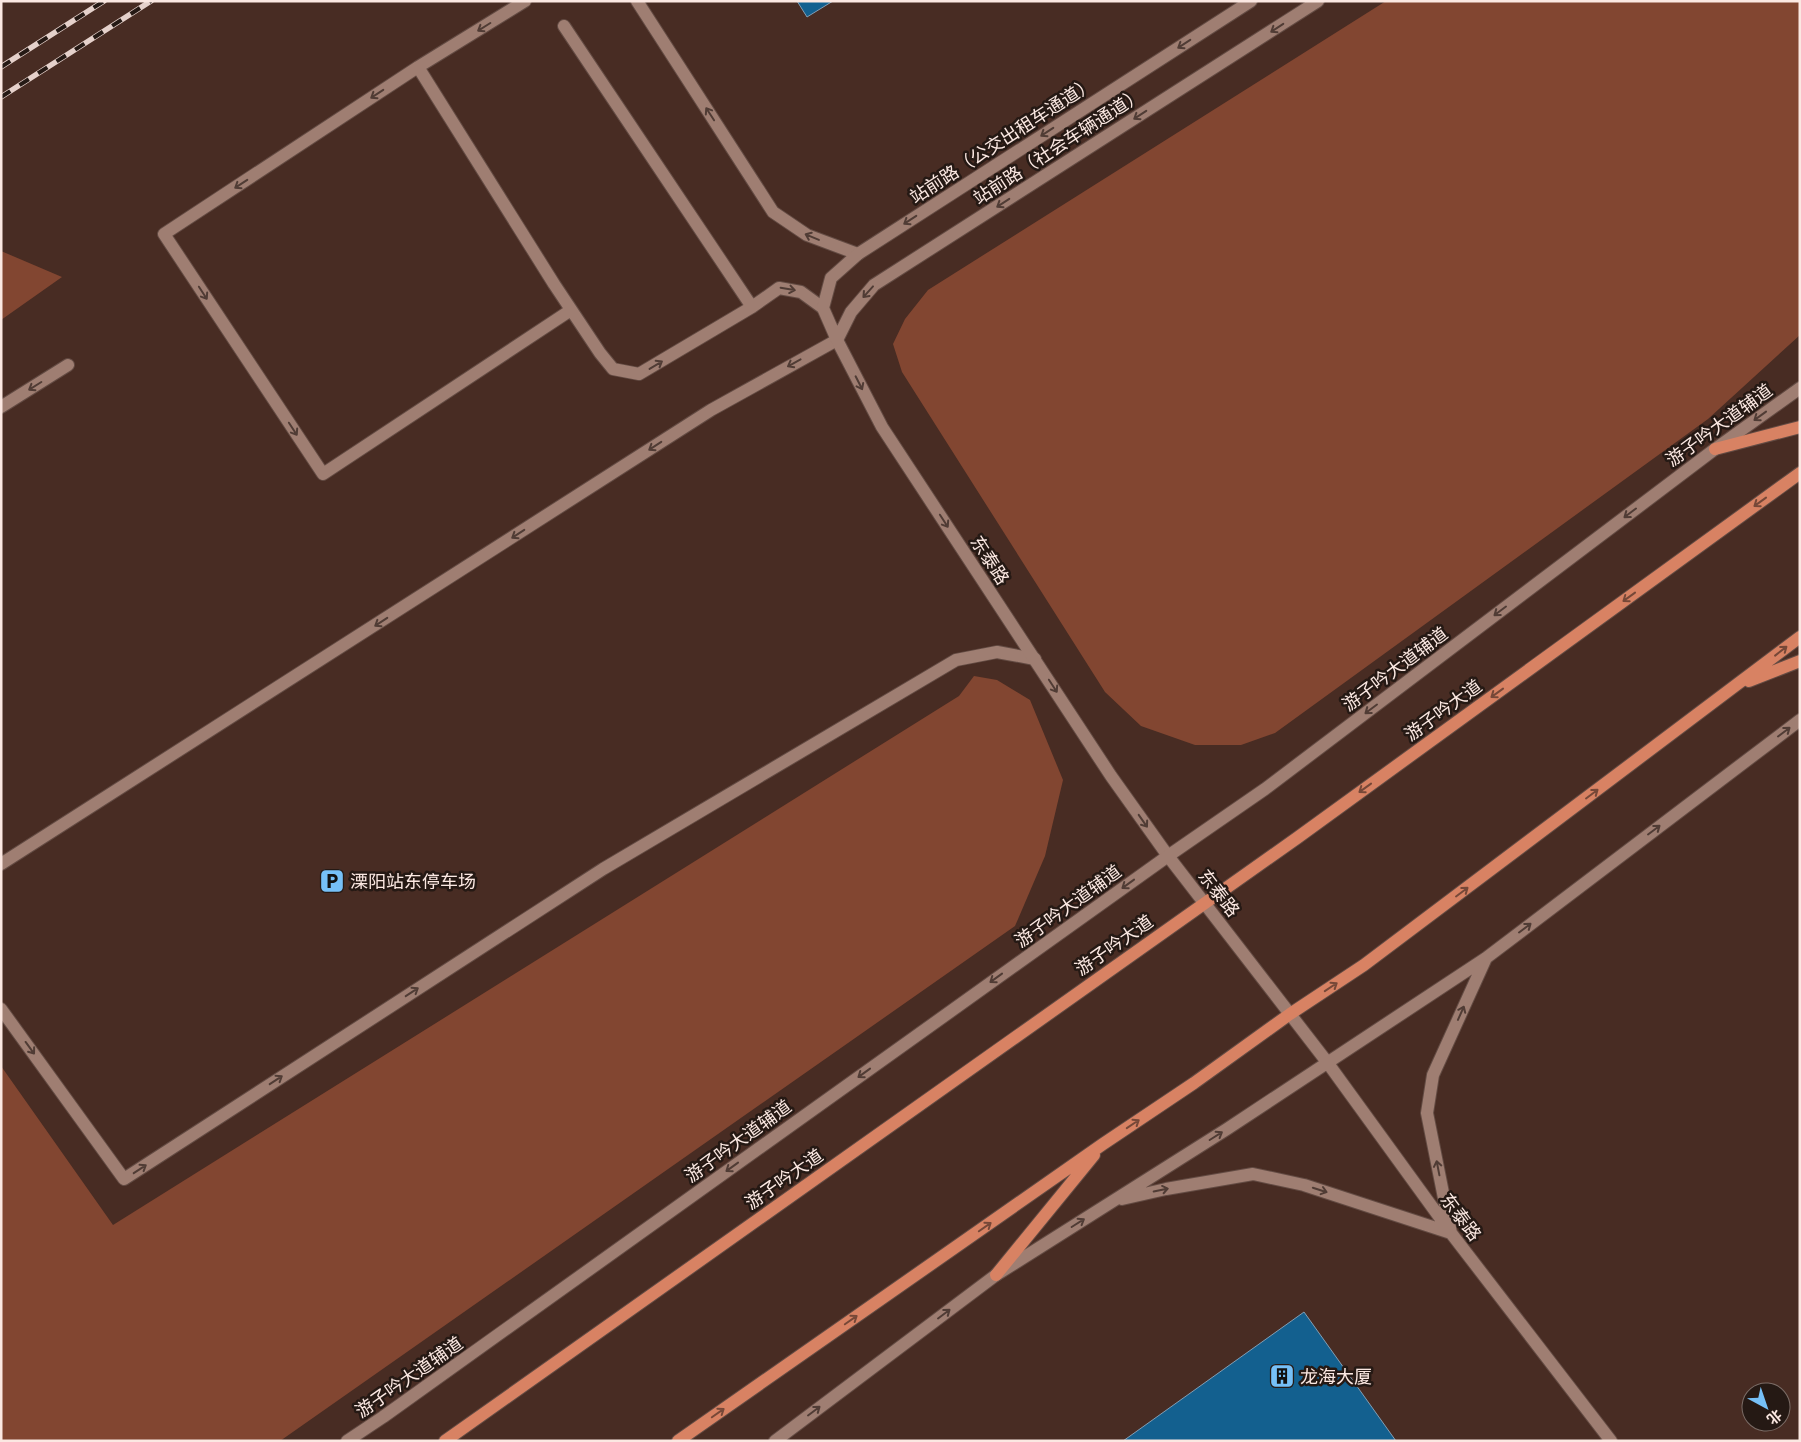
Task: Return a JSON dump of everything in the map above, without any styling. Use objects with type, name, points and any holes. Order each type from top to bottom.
[{"type":"main road","points":[[525,1],[418,68],[164,234],[323,474],[571,310]]},
{"type":"main road","points":[[637,1],[773,212],[807,236],[858,254]]},
{"type":"main road","name":"站前路（公交出租车通道）","points":[[824,308],[831,278],[858,254],[1251,1]]},
{"type":"main road","name":"站前路（社会车辆通道）","points":[[837,340],[851,312],[874,285],[1318,1]]},
{"type":"main road","points":[[564,26],[752,306]]},
{"type":"main road","points":[[1,864],[710,410],[837,340],[824,308],[801,292],[779,288],[639,374],[613,370],[571,310],[418,68]]},
{"type":"main road","name":"东泰路","points":[[837,340],[882,426],[1111,776],[1168,856],[1327,1062],[1451,1233],[1612,1441]]},
{"type":"main road","points":[[1,407],[68,365]]},
{"type":"main road","name":"游子吟大道辅道","points":[[347,1441],[1168,856],[1265,790],[1715,449],[1800,388]]},
{"type":"main road","points":[[1715,449],[1800,427]]},
{"type":"main road","name":"游子吟大道","points":[[445,1441],[1297,838],[1800,474]]},
{"type":"main road","points":[[678,1441],[1103,1144],[1194,1083],[1290,1014],[1364,965],[1800,637]]},
{"type":"main road","points":[[1,1009],[124,1179],[603,869],[956,660],[997,652],[1035,659]]},
{"type":"main road","points":[[1735,687],[1800,661]]},
{"type":"main road","points":[[775,1441],[996,1275],[1486,958],[1800,720]]},
{"type":"main road","points":[[1113,1201],[1166,1189],[1253,1174],[1304,1185],[1451,1233],[1427,1113],[1434,1075],[1486,958]]},
{"type":"main road","points":[[996,1275],[1103,1144]]},
{"type":"shaded area","points":[[1386,1],[1800,1],[1800,335],[1708,419],[1275,733],[1241,745],[1195,745],[1141,726],[1105,692],[902,372],[893,344],[905,319],[928,290]]},
{"type":"shaded area","points":[[1,251],[62,277],[1,320]]},
{"type":"shaded area","points":[[974,676],[997,680],[1030,700],[1063,780],[1045,856],[1015,926],[280,1441],[1,1441],[1,1066],[113,1225],[959,696]]},
{"type":"building","points":[[797,1],[833,1],[807,17]]},
{"type":"building","name":"龙海大厦","points":[[1304,1312],[1396,1441],[1123,1441]]},
{"type":"railway","points":[[1,67],[104,1]]},
{"type":"railway","points":[[1,97],[151,1]]},
{"type":"place","name":"溧阳站东停车场","points":[[332,881]]},
{"type":"place","name":"龙海大厦","points":[[1282,1376]]}]
